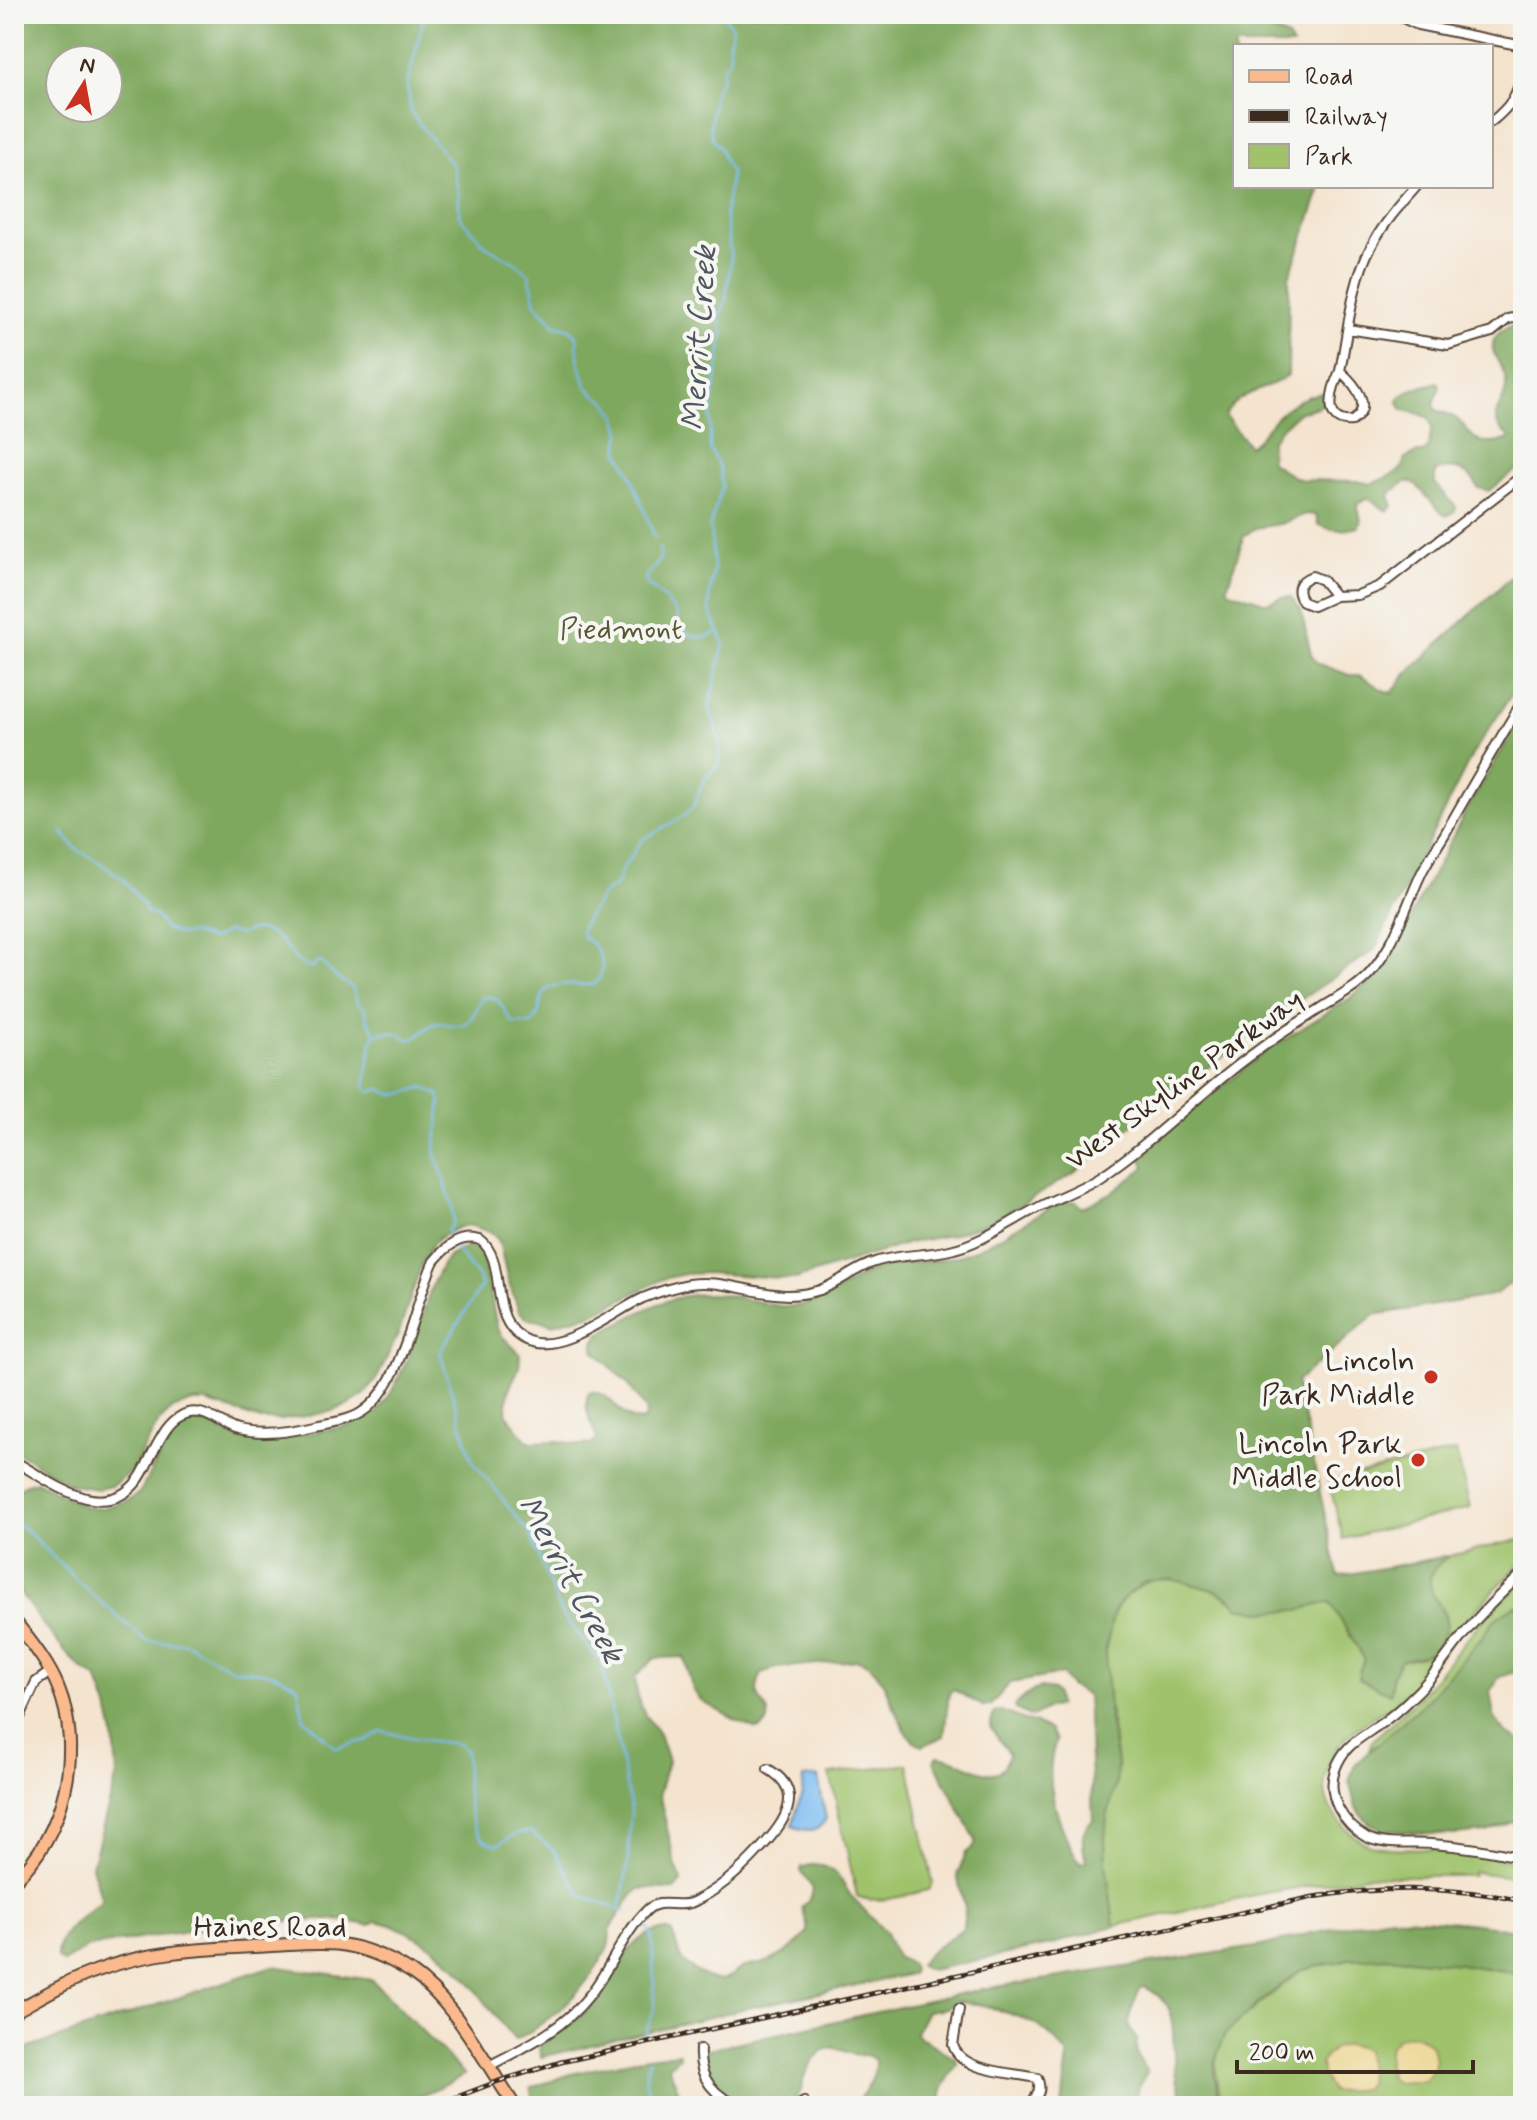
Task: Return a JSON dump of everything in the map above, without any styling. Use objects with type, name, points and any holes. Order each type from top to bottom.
[{"type":"main road","points":[[14,1620],[58,1688],[70,1741],[65,1787],[58,1811],[35,1859],[14,1881]]},
{"type":"main road","name":"Haines Road","points":[[14,2012],[97,1970],[156,1954],[182,1950],[337,1944],[376,1954],[404,1968],[426,1984],[459,2023],[515,2106]]},
{"type":"street","points":[[1394,14],[1418,25],[1523,46]]},
{"type":"street","points":[[1493,120],[1518,92],[1523,71]]},
{"type":"street","points":[[1340,371],[1363,403],[1358,418],[1348,422],[1337,418],[1331,408],[1359,278],[1370,247],[1392,213],[1415,188]]},
{"type":"street","points":[[1348,329],[1448,345],[1492,332],[1508,319],[1523,316]]},
{"type":"street","points":[[1335,596],[1322,580],[1312,576],[1298,586],[1300,598],[1313,606],[1335,596],[1358,595],[1380,586],[1523,475]]},
{"type":"street","name":"West Skyline Parkway","points":[[14,1461],[69,1493],[100,1500],[113,1498],[137,1481],[168,1426],[182,1415],[203,1413],[235,1429],[260,1433],[290,1432],[356,1416],[374,1402],[396,1369],[434,1261],[459,1240],[474,1238],[489,1249],[504,1316],[512,1328],[531,1342],[549,1344],[583,1331],[641,1299],[675,1287],[703,1283],[761,1294],[789,1295],[821,1290],[861,1266],[879,1260],[950,1250],[973,1243],[1098,1178],[1229,1071],[1369,974],[1393,940],[1422,872],[1523,700]]},
{"type":"street","points":[[1523,1573],[1466,1632],[1420,1690],[1386,1720],[1351,1742],[1339,1759],[1332,1778],[1335,1797],[1343,1816],[1354,1829],[1369,1838],[1385,1843],[1456,1846],[1523,1858]]},
{"type":"street","points":[[14,1730],[36,1682],[50,1672]]},
{"type":"street","points":[[489,2066],[568,2019],[589,1996],[647,1910],[661,1903],[687,1904],[718,1887],[743,1867],[778,1830],[788,1810],[788,1794],[779,1775],[768,1769]]},
{"type":"street","points":[[959,2009],[954,2050],[961,2058],[989,2069],[1036,2077],[1038,2094],[1026,2106]]},
{"type":"street","points":[[700,2049],[702,2072],[711,2086],[722,2099],[742,2106]]},
{"type":"green space","name":"Piedmont","points":[[14,14],[1235,14],[1251,27],[1269,29],[1288,38],[1292,44],[1233,44],[1233,188],[1320,188],[1289,277],[1288,375],[1237,401],[1225,416],[1249,446],[1284,410],[1321,393],[1324,403],[1298,413],[1271,441],[1271,462],[1302,480],[1372,484],[1398,472],[1405,458],[1428,449],[1432,427],[1429,418],[1403,410],[1398,400],[1411,390],[1437,382],[1440,386],[1434,405],[1436,410],[1457,419],[1480,441],[1495,443],[1509,439],[1496,417],[1506,391],[1506,382],[1493,344],[1500,332],[1523,324],[1523,340],[1515,353],[1523,377],[1523,465],[1489,491],[1478,488],[1471,477],[1460,470],[1448,468],[1435,472],[1435,483],[1456,507],[1447,516],[1416,485],[1406,482],[1389,495],[1393,506],[1387,511],[1368,498],[1357,504],[1361,521],[1358,527],[1342,530],[1327,528],[1318,524],[1316,515],[1306,514],[1280,524],[1255,528],[1244,536],[1227,587],[1230,591],[1267,603],[1291,597],[1301,610],[1311,655],[1317,663],[1349,675],[1359,675],[1392,693],[1405,675],[1513,575],[1523,561],[1523,677],[1472,755],[1374,950],[1287,1009],[1145,1114],[1073,1174],[991,1222],[950,1235],[912,1242],[795,1279],[707,1273],[663,1279],[592,1314],[552,1324],[527,1318],[519,1311],[499,1241],[491,1232],[468,1225],[459,1227],[432,1245],[422,1263],[399,1332],[377,1378],[364,1395],[329,1412],[282,1420],[261,1420],[206,1402],[193,1402],[172,1409],[159,1422],[131,1471],[111,1486],[98,1489],[72,1485],[14,1450]]},
{"type":"green space","points":[[1523,715],[1523,1275],[1495,1294],[1374,1315],[1296,1382],[1338,1576],[1449,1556],[1435,1568],[1430,1578],[1431,1588],[1445,1616],[1442,1638],[1427,1654],[1400,1661],[1392,1676],[1390,1694],[1359,1679],[1359,1671],[1365,1660],[1330,1602],[1298,1610],[1262,1612],[1238,1607],[1218,1591],[1171,1579],[1145,1581],[1122,1600],[1114,1612],[1105,1652],[1110,1726],[1117,1764],[1105,1837],[1114,1926],[1049,1945],[938,1969],[919,1965],[934,1949],[963,1928],[965,1908],[957,1875],[966,1853],[976,1841],[934,1761],[938,1756],[978,1771],[997,1772],[1004,1766],[1009,1754],[990,1727],[994,1713],[1001,1711],[1049,1729],[1056,1741],[1050,1772],[1054,1804],[1072,1850],[1080,1863],[1086,1861],[1083,1833],[1093,1820],[1087,1695],[1070,1686],[1062,1674],[1010,1683],[990,1706],[983,1706],[954,1690],[949,1693],[944,1736],[923,1746],[907,1733],[878,1674],[858,1660],[776,1668],[762,1673],[757,1690],[767,1710],[768,1720],[757,1729],[699,1698],[691,1684],[684,1657],[655,1658],[635,1677],[637,1696],[645,1715],[659,1734],[668,1761],[659,1793],[675,1864],[682,1881],[675,1889],[638,1890],[612,1925],[607,1949],[580,1990],[543,2023],[515,2040],[467,1979],[445,1957],[406,1931],[377,1921],[369,1925],[330,1919],[218,1926],[88,1947],[63,1962],[57,1958],[66,1932],[102,1901],[92,1866],[117,1775],[114,1735],[97,1678],[68,1655],[14,1584],[14,1493],[36,1481],[85,1507],[103,1508],[131,1499],[140,1492],[177,1428],[194,1420],[209,1423],[239,1439],[262,1441],[349,1426],[377,1412],[391,1393],[407,1360],[433,1283],[443,1263],[465,1247],[477,1248],[482,1254],[497,1327],[520,1354],[519,1368],[509,1389],[506,1413],[526,1440],[581,1445],[591,1444],[597,1439],[587,1410],[589,1392],[605,1396],[629,1417],[645,1420],[647,1411],[628,1384],[594,1350],[594,1342],[599,1334],[649,1308],[698,1294],[737,1297],[778,1306],[803,1305],[874,1270],[958,1256],[1066,1200],[1076,1202],[1082,1208],[1115,1191],[1145,1167],[1142,1158],[1145,1150],[1263,1053],[1350,998],[1384,967],[1466,811]]},
{"type":"green space","points":[[1456,1451],[1470,1508],[1343,1539],[1329,1482]]},
{"type":"green space","points":[[1523,1539],[1523,1561],[1472,1614],[1415,1686],[1361,1725],[1338,1747],[1330,1761],[1325,1785],[1331,1810],[1350,1832],[1365,1843],[1386,1848],[1425,1848],[1512,1860],[1523,1863],[1523,1878],[1473,1872],[1473,1876],[1366,1876],[1254,1895],[1114,1926],[1105,1844],[1117,1764],[1106,1688],[1105,1649],[1113,1613],[1125,1598],[1144,1583],[1166,1579],[1211,1589],[1238,1607],[1298,1610],[1330,1602],[1365,1660],[1359,1671],[1392,1676],[1400,1661],[1422,1656],[1447,1625],[1444,1613],[1429,1587],[1429,1579],[1438,1564],[1449,1556]]},
{"type":"green space","points":[[1523,1582],[1523,1603],[1494,1620],[1425,1702],[1369,1750],[1372,1741],[1421,1695],[1473,1631]]},
{"type":"green space","points":[[1523,1603],[1523,1673],[1499,1677],[1490,1691],[1494,1717],[1505,1732],[1523,1742],[1523,1818],[1487,1832],[1454,1835],[1384,1830],[1369,1823],[1356,1808],[1349,1781],[1355,1764],[1425,1702],[1494,1620]]},
{"type":"green space","points":[[1040,1688],[1053,1690],[1058,1706],[1032,1717],[1015,1709],[1014,1706],[1023,1698]]},
{"type":"green space","points":[[908,1764],[933,1883],[929,1890],[893,1898],[865,1899],[857,1896],[830,1774]]},
{"type":"green space","points":[[816,1864],[837,1874],[851,1896],[886,1933],[896,1957],[911,1964],[911,1974],[743,2009],[541,2057],[540,2045],[587,2009],[625,1955],[645,1936],[657,1931],[671,1931],[682,1960],[689,1967],[716,1980],[742,1968],[767,1962],[789,1950],[807,1933],[802,1907],[811,1898],[813,1889],[801,1871],[802,1867]]},
{"type":"green space","points":[[1389,1917],[1523,1932],[1523,1974],[1389,1957],[1349,1959],[1299,1971],[1224,2035],[1214,2076],[1222,2106],[1179,2106],[1181,2097],[1175,2074],[1171,2017],[1164,2001],[1145,1987],[1140,1988],[1129,2018],[1137,2040],[1138,2056],[1147,2072],[1138,2087],[1137,2103],[1133,2106],[1062,2106],[1068,2056],[1054,2039],[1022,2018],[983,2005],[958,2001],[946,2008],[927,2011],[916,2032],[956,2059],[957,2064],[942,2089],[942,2106],[851,2106],[869,2086],[875,2061],[836,2048],[824,2050],[816,2058],[803,2079],[798,2096],[788,2104],[780,2107],[739,2103],[721,2092],[715,2084],[704,2050],[982,1989],[1262,1946]]},
{"type":"green space","points":[[1389,1957],[1523,1974],[1523,2106],[1222,2106],[1216,2068],[1218,2049],[1227,2031],[1300,1971],[1349,1959]]},
{"type":"green space","points":[[272,1966],[372,1980],[465,2075],[398,2106],[14,2106],[14,2053]]},
{"type":"green space","points":[[679,2053],[669,2069],[681,2096],[690,2106],[536,2106],[532,2099],[531,2088],[571,2074]]},
{"type":"sand","points":[[1412,2034],[1427,2041],[1431,2047],[1433,2067],[1424,2081],[1396,2083],[1389,2077],[1389,2048],[1396,2039]]},
{"type":"sand","points":[[1345,2044],[1366,2051],[1369,2082],[1363,2089],[1332,2092],[1322,2076],[1321,2062],[1333,2048]]},
{"type":"water","points":[[818,1777],[826,1819],[811,1830],[792,1826],[804,1778]]},
{"type":"waterway","points":[[417,14],[423,21],[407,85],[411,113],[453,166],[459,195],[459,215],[486,246],[529,274],[536,304],[555,325],[568,328],[577,336],[578,358],[586,386],[607,402],[616,415],[621,432],[619,452],[655,538]]},
{"type":"waterway","name":"Merrit Creek","points":[[451,1242],[447,1232],[453,1222],[452,1206],[435,1151],[441,1101],[439,1095],[423,1087],[401,1094],[391,1094],[381,1089],[369,1092],[365,1085],[372,1040],[376,1034],[388,1032],[412,1039],[436,1023],[463,1024],[471,1018],[482,998],[488,997],[498,1000],[513,1023],[531,1024],[548,989],[559,985],[595,984],[601,971],[601,958],[594,946],[583,937],[583,924],[602,895],[617,884],[621,871],[642,840],[685,815],[693,807],[704,780],[718,765],[720,741],[709,707],[724,643],[710,612],[709,596],[714,569],[710,526],[722,487],[720,469],[710,449],[710,434],[723,336],[720,317],[726,300],[731,259],[725,214],[731,173],[710,128],[715,89],[730,57],[729,42],[733,29],[723,14]]},
{"type":"waterway","points":[[659,548],[659,561],[645,577],[647,584],[665,599],[677,614],[677,623],[687,632],[696,637],[719,632]]},
{"type":"waterway","points":[[62,832],[76,849],[123,879],[141,902]]},
{"type":"waterway","points":[[141,903],[145,905],[146,912],[156,916],[165,929],[182,935],[193,933],[212,940],[227,931],[242,934],[254,930],[275,936],[300,963],[312,968],[321,962],[338,979],[352,987],[376,1034]]},
{"type":"waterway","name":"Merrit Creek","points":[[454,1247],[482,1285],[440,1352],[472,1460],[530,1534],[561,1613],[602,1664],[631,1809],[628,1863],[620,1910]]},
{"type":"waterway","points":[[14,1522],[146,1641],[186,1643],[233,1669],[272,1673],[298,1686],[303,1717],[336,1748],[367,1740],[381,1731],[459,1744],[466,1752],[470,1812],[478,1833],[485,1840],[497,1845],[518,1833],[531,1832],[554,1851],[582,1896],[628,1912]]},
{"type":"waterway","points":[[645,1924],[652,1935],[655,2007],[645,2035]]},
{"type":"waterway","points":[[649,2060],[645,2081],[655,2106]]},
{"type":"railway","points":[[433,2106],[561,2062],[1313,1897],[1418,1889],[1471,1892],[1523,1901]]},
{"type":"place","name":"Lincoln Park Middle","points":[[1431,1377]]},
{"type":"place","name":"Lincoln Park Middle School","points":[[1418,1460]]}]
